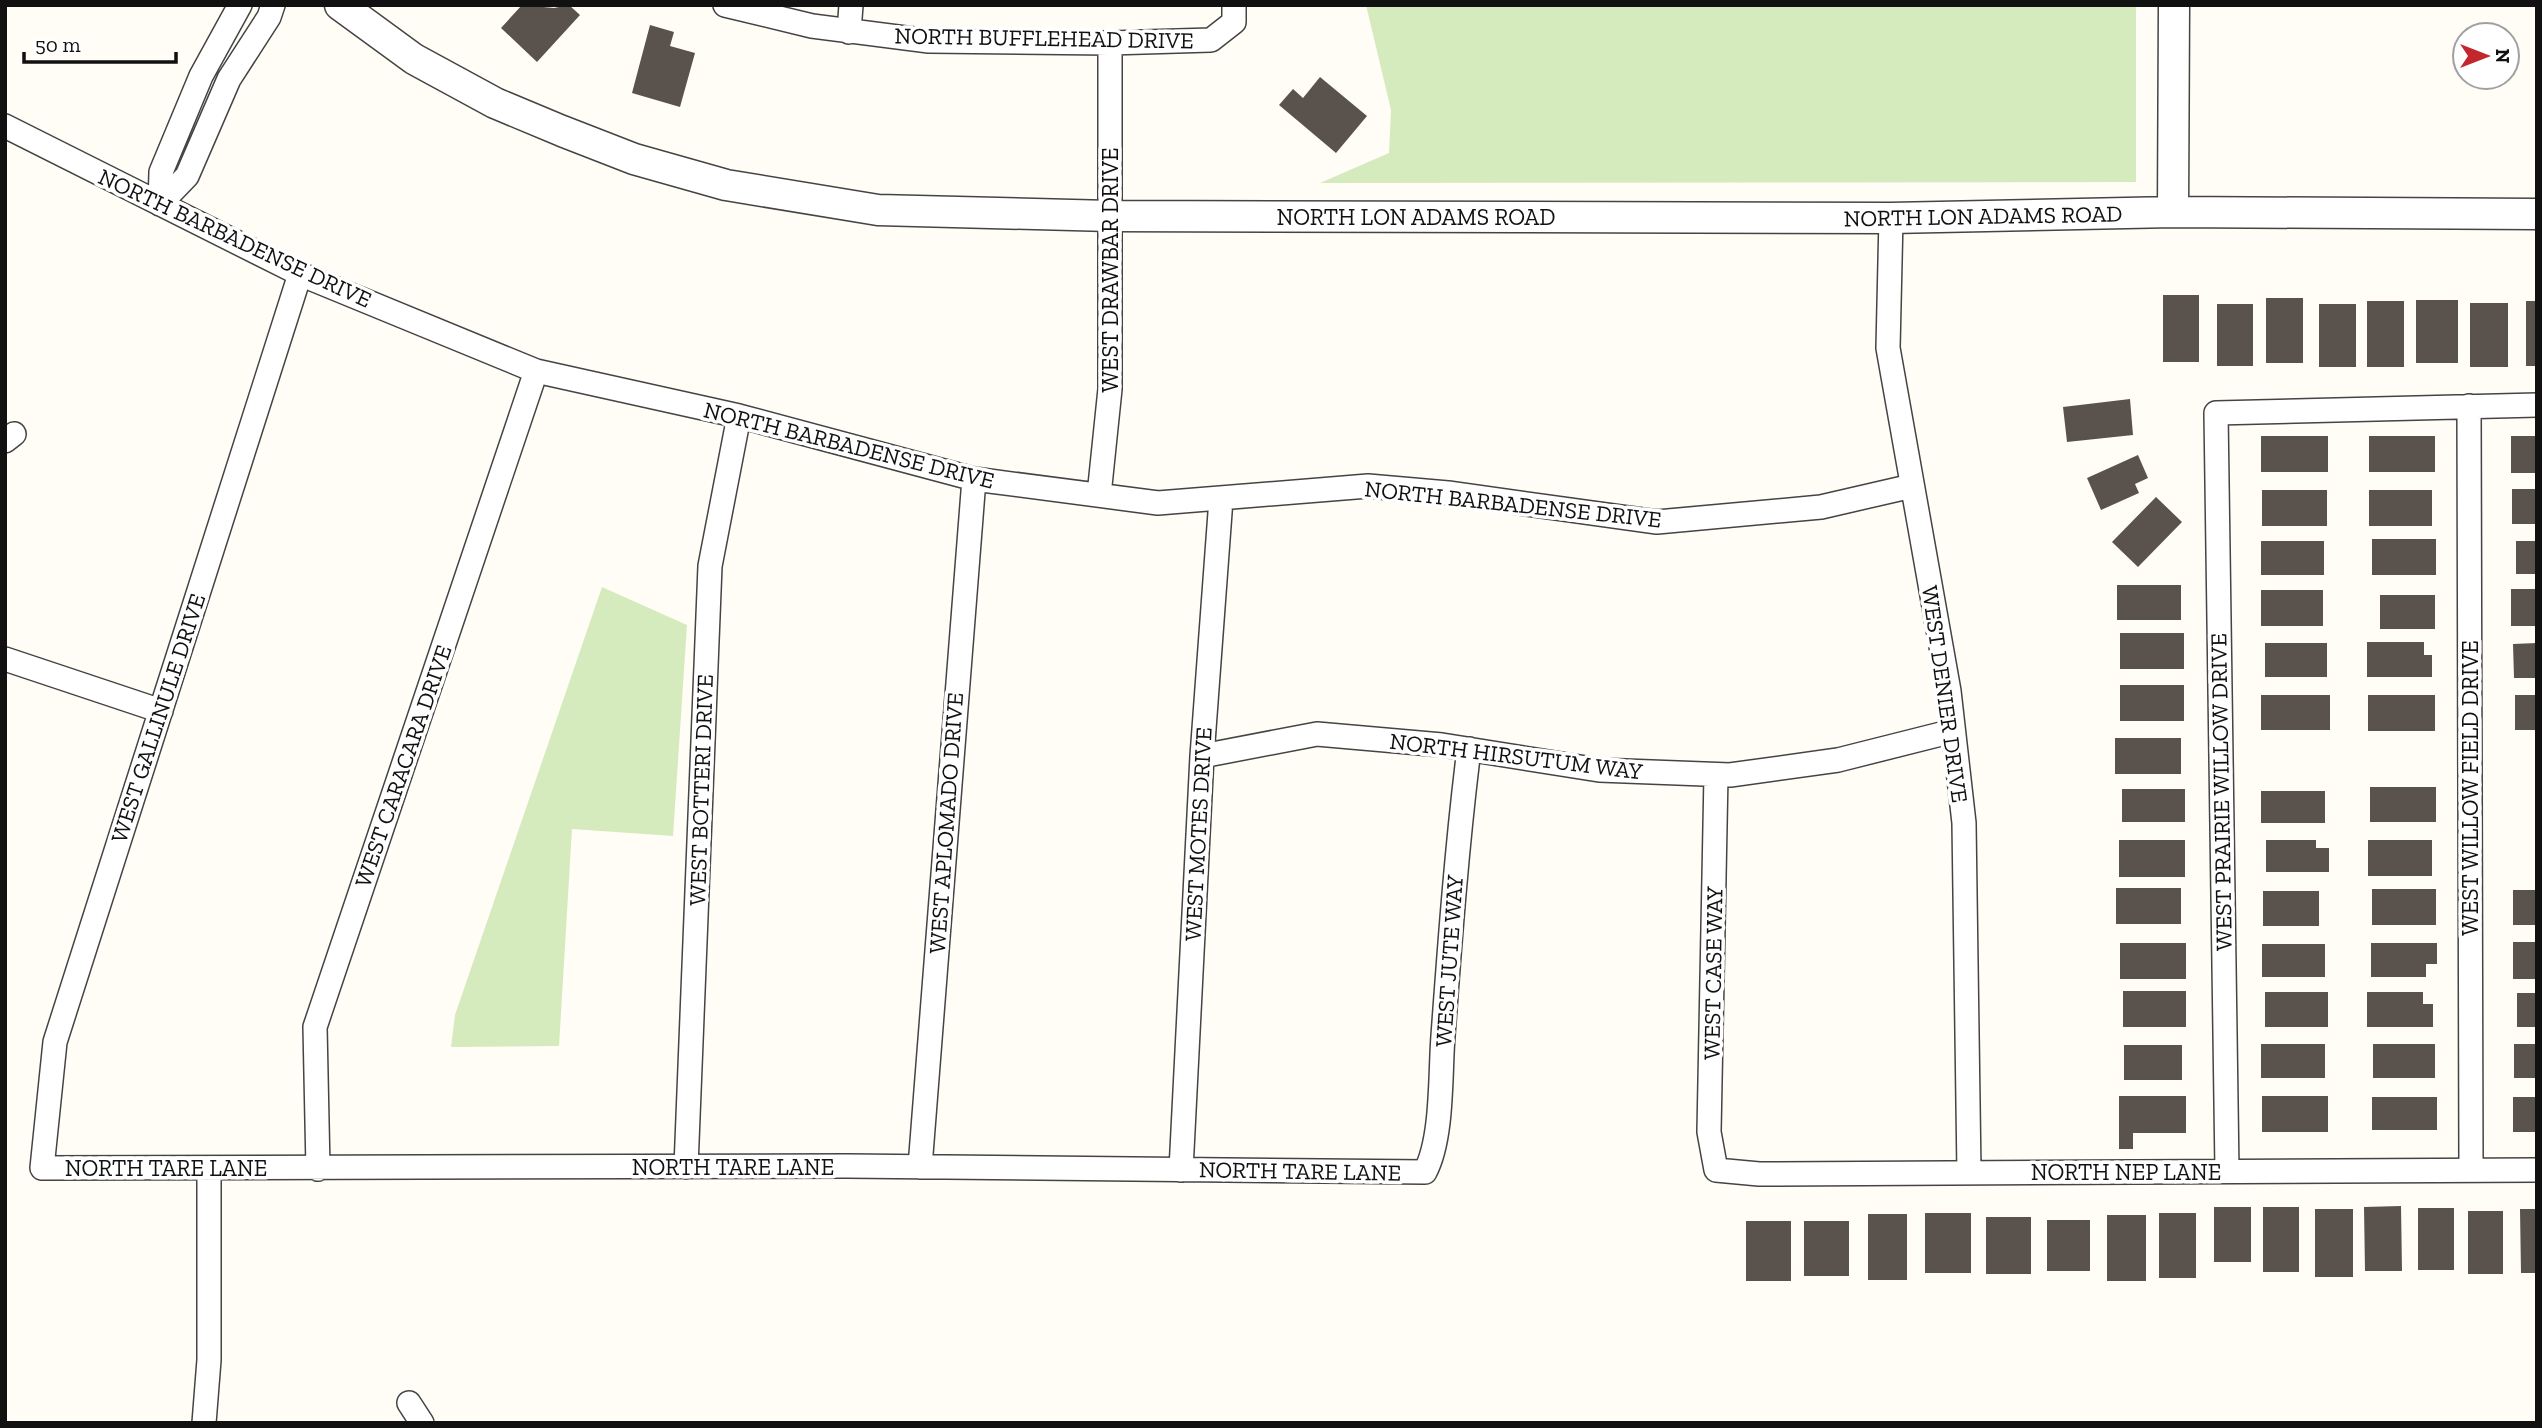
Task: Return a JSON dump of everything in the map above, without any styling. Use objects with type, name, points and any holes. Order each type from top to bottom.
[{"type":"street","points":[[160,204],[162,172],[201,76],[240,5]]},
{"type":"street","points":[[160,204],[187,176],[229,79],[269,17],[273,5]]},
{"type":"street","name":"NORTH LON ADAMS ROAD","points":[[340,5],[414,59],[495,103],[634,159],[726,186],[878,210],[1111,216],[1891,218],[2173,212],[2537,214]]},
{"type":"street","name":"NORTH BUFFLEHEAD DRIVE","points":[[725,5],[849,32],[929,41],[1111,43],[1211,40],[1234,14]]},
{"type":"street","points":[[849,32],[850,5]]},
{"type":"street","points":[[2173,212],[2174,5]]},
{"type":"street","name":"WEST DRAWBAR DRIVE","points":[[1099,495],[1111,389],[1111,43]]},
{"type":"street","name":"NORTH BARBADENSE DRIVE","points":[[5,126],[300,274],[536,371],[738,416],[974,480],[1158,503],[1368,486],[1448,493],[1657,522],[1821,507],[1912,486]]},
{"type":"street","name":"WEST DENIER DRIVE","points":[[1891,218],[1888,348],[1953,731],[1964,823],[1969,1173]]},
{"type":"street","name":"WEST GALLINULE DRIVE","points":[[42,1168],[55,1042],[300,274]]},
{"type":"street","name":"WEST CARACARA DRIVE","points":[[318,1169],[315,1027],[536,371]]},
{"type":"street","points":[[2469,405],[2537,405]]},
{"type":"street","name":"WEST PRAIRIE WILLOW DRIVE","points":[[2227,1171],[2216,413],[2469,405]]},
{"type":"street","name":"WEST WILLOW FIELD DRIVE","points":[[2469,405],[2471,1170]]},
{"type":"street","name":"WEST BOTTERI DRIVE","points":[[687,1167],[710,566],[738,416]]},
{"type":"street","name":"WEST APLOMADO DRIVE","points":[[920,1167],[974,480]]},
{"type":"street","name":"WEST MOTES DRIVE","points":[[1181,1170],[1202,756],[1221,499]]},
{"type":"street","points":[[5,659],[162,711]]},
{"type":"street","name":"NORTH HIRSUTUM WAY","points":[[1202,756],[1317,734],[1469,749],[1599,770],[1716,775],[1838,760],[1953,731]]},
{"type":"street","name":"WEST JUTE WAY","points":[[1425,1172],[1431,1161],[1437,1110],[1459,829],[1469,749]]},
{"type":"street","name":"WEST CASE WAY","points":[[1716,775],[1710,1132],[1716,1170]]},
{"type":"street","name":"NORTH TARE LANE","points":[[42,1168],[920,1167],[1425,1172]]},
{"type":"street","points":[[204,1423],[209,1360],[209,1169]]},
{"type":"street","name":"NORTH NEP LANE","points":[[1716,1170],[1759,1174],[2537,1170]]},
{"type":"street","points":[[410,1404],[422,1423]]},
{"type":"green space","points":[[1366,5],[2136,5],[2136,182],[1320,183],[1389,153],[1391,110]]},
{"type":"green space","points":[[602,587],[687,625],[673,836],[572,829],[559,1046],[451,1047],[455,1015]]},
{"type":"building","points":[[522,5],[554,8],[569,5],[580,15],[537,62],[501,28]]},
{"type":"building","points":[[650,25],[674,32],[670,46],[695,53],[680,107],[632,93]]},
{"type":"building","points":[[1320,77],[1367,116],[1336,153],[1279,105],[1293,89],[1303,98]]},
{"type":"building","points":[[2163,295],[2199,295],[2199,362],[2163,362]]},
{"type":"building","points":[[2266,298],[2303,298],[2303,363],[2266,363]]},
{"type":"building","points":[[2416,300],[2458,300],[2458,363],[2416,363]]},
{"type":"building","points":[[2367,301],[2404,301],[2404,367],[2367,367]]},
{"type":"building","points":[[2526,301],[2537,301],[2537,366],[2526,366]]},
{"type":"building","points":[[2470,303],[2508,303],[2508,367],[2470,367]]},
{"type":"building","points":[[2217,304],[2253,304],[2253,366],[2217,366]]},
{"type":"building","points":[[2319,304],[2356,304],[2356,367],[2319,367]]},
{"type":"building","points":[[2130,399],[2133,435],[2067,442],[2063,407]]},
{"type":"building","points":[[2261,436],[2328,436],[2328,472],[2261,472]]},
{"type":"building","points":[[2369,436],[2435,436],[2435,472],[2369,472]]},
{"type":"building","points":[[2511,436],[2537,436],[2537,473],[2511,473]]},
{"type":"building","points":[[2138,455],[2148,478],[2135,484],[2139,493],[2101,510],[2087,478]]},
{"type":"building","points":[[2512,489],[2537,489],[2537,524],[2512,524]]},
{"type":"building","points":[[2262,490],[2327,490],[2327,526],[2262,526]]},
{"type":"building","points":[[2369,490],[2432,490],[2432,526],[2369,526]]},
{"type":"building","points":[[2156,497],[2182,522],[2138,567],[2112,542]]},
{"type":"building","points":[[2372,539],[2436,539],[2436,575],[2372,575]]},
{"type":"building","points":[[2261,541],[2324,541],[2324,575],[2261,575]]},
{"type":"building","points":[[2516,541],[2537,541],[2537,574],[2516,574]]},
{"type":"building","points":[[2117,585],[2181,585],[2181,620],[2117,620]]},
{"type":"building","points":[[2511,589],[2537,589],[2537,626],[2511,626]]},
{"type":"building","points":[[2261,590],[2323,590],[2323,626],[2261,626]]},
{"type":"building","points":[[2380,595],[2435,595],[2435,629],[2380,629]]},
{"type":"building","points":[[2120,633],[2184,633],[2184,669],[2120,669]]},
{"type":"building","points":[[2367,642],[2424,642],[2424,655],[2432,655],[2432,677],[2367,677]]},
{"type":"building","points":[[2265,643],[2327,643],[2327,677],[2265,677]]},
{"type":"building","points":[[2537,643],[2537,678],[2514,678],[2513,644]]},
{"type":"building","points":[[2120,685],[2184,685],[2184,721],[2120,721]]},
{"type":"building","points":[[2261,695],[2330,695],[2330,730],[2261,730]]},
{"type":"building","points":[[2368,695],[2435,695],[2435,731],[2368,731]]},
{"type":"building","points":[[2515,695],[2537,695],[2537,730],[2515,730]]},
{"type":"building","points":[[2115,738],[2181,738],[2181,774],[2115,774]]},
{"type":"building","points":[[2370,787],[2436,787],[2436,822],[2370,822]]},
{"type":"building","points":[[2122,789],[2185,789],[2185,822],[2122,822]]},
{"type":"building","points":[[2261,791],[2325,791],[2325,823],[2261,823]]},
{"type":"building","points":[[2119,840],[2185,840],[2185,877],[2119,877]]},
{"type":"building","points":[[2266,840],[2316,840],[2316,848],[2329,848],[2329,872],[2266,872]]},
{"type":"building","points":[[2368,840],[2432,840],[2432,876],[2368,876]]},
{"type":"building","points":[[2116,888],[2181,888],[2181,924],[2116,924]]},
{"type":"building","points":[[2372,889],[2436,889],[2436,925],[2372,925]]},
{"type":"building","points":[[2513,890],[2537,890],[2537,925],[2513,925]]},
{"type":"building","points":[[2263,891],[2319,891],[2319,926],[2263,926]]},
{"type":"building","points":[[2513,942],[2537,942],[2537,979],[2513,979]]},
{"type":"building","points":[[2120,943],[2186,943],[2186,979],[2120,979]]},
{"type":"building","points":[[2371,943],[2437,943],[2437,964],[2426,964],[2426,977],[2371,977]]},
{"type":"building","points":[[2262,944],[2325,944],[2325,977],[2262,977]]},
{"type":"building","points":[[2123,991],[2186,991],[2186,1027],[2123,1027]]},
{"type":"building","points":[[2265,992],[2328,992],[2328,1027],[2265,1027]]},
{"type":"building","points":[[2367,992],[2423,992],[2423,1004],[2433,1004],[2433,1027],[2367,1027]]},
{"type":"building","points":[[2517,993],[2537,993],[2537,1027],[2517,1027]]},
{"type":"building","points":[[2261,1044],[2325,1044],[2325,1078],[2261,1078]]},
{"type":"building","points":[[2373,1044],[2435,1044],[2435,1078],[2373,1078]]},
{"type":"building","points":[[2514,1044],[2537,1044],[2537,1078],[2514,1078]]},
{"type":"building","points":[[2124,1045],[2182,1045],[2182,1080],[2124,1080]]},
{"type":"building","points":[[2119,1096],[2186,1096],[2186,1133],[2133,1133],[2133,1149],[2119,1149]]},
{"type":"building","points":[[2262,1096],[2328,1096],[2328,1132],[2262,1132]]},
{"type":"building","points":[[2372,1097],[2437,1097],[2437,1130],[2372,1130]]},
{"type":"building","points":[[2513,1097],[2537,1097],[2537,1132],[2513,1132]]},
{"type":"building","points":[[2401,1206],[2402,1271],[2365,1271],[2364,1207]]},
{"type":"building","points":[[2214,1207],[2251,1207],[2251,1262],[2214,1262]]},
{"type":"building","points":[[2263,1207],[2299,1207],[2299,1272],[2263,1272]]},
{"type":"building","points":[[2418,1208],[2454,1208],[2454,1270],[2418,1270]]},
{"type":"building","points":[[2315,1209],[2353,1209],[2353,1277],[2315,1277]]},
{"type":"building","points":[[2520,1209],[2537,1209],[2537,1273],[2521,1273]]},
{"type":"building","points":[[2468,1211],[2503,1211],[2503,1274],[2468,1274]]},
{"type":"building","points":[[1925,1213],[1971,1213],[1971,1273],[1925,1273]]},
{"type":"building","points":[[2159,1213],[2196,1213],[2196,1278],[2159,1278]]},
{"type":"building","points":[[1868,1214],[1907,1214],[1907,1280],[1868,1280]]},
{"type":"building","points":[[2107,1215],[2146,1215],[2146,1281],[2107,1281]]},
{"type":"building","points":[[1986,1217],[2031,1217],[2031,1274],[1986,1274]]},
{"type":"building","points":[[2047,1220],[2090,1220],[2090,1271],[2047,1271]]},
{"type":"building","points":[[1746,1221],[1791,1221],[1791,1281],[1746,1281]]},
{"type":"building","points":[[1804,1221],[1849,1221],[1849,1276],[1804,1276]]}]
